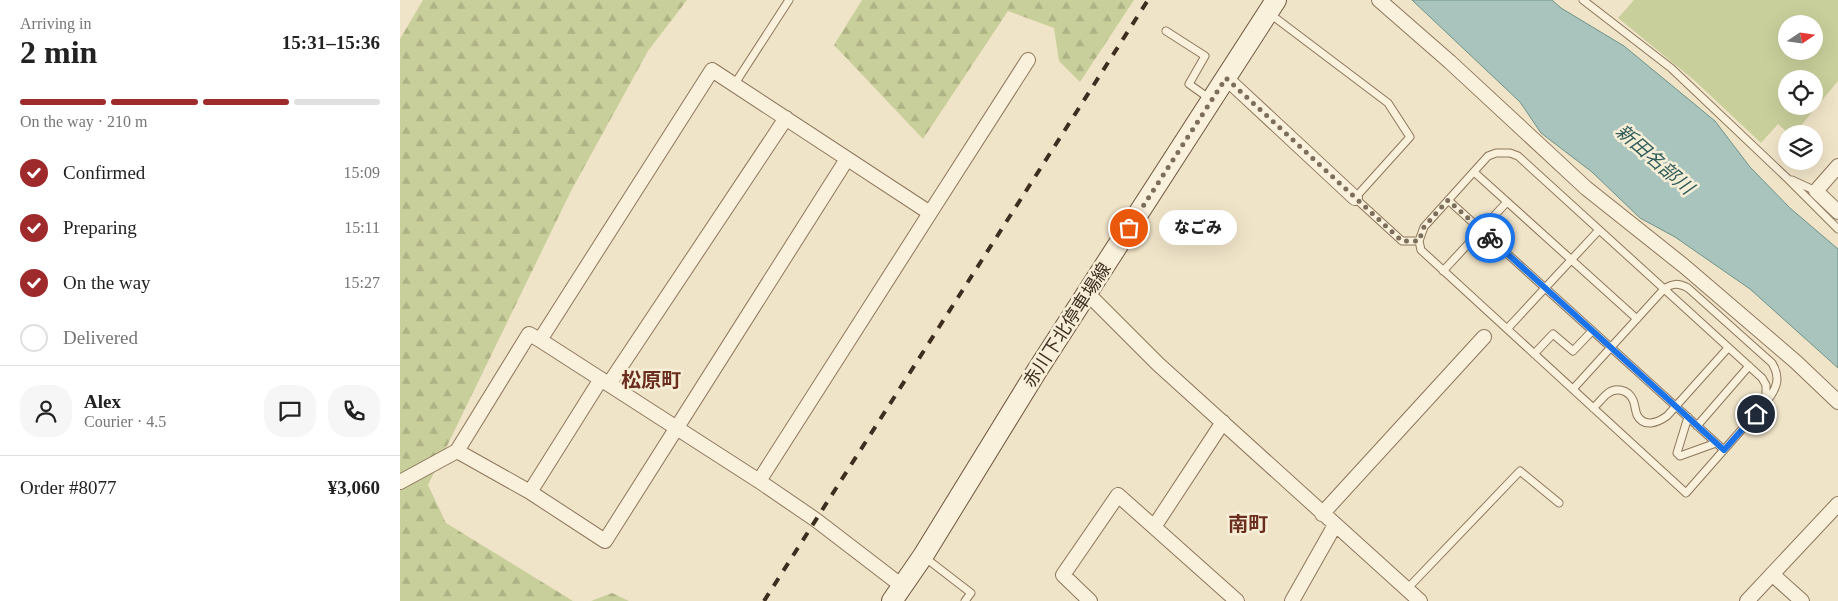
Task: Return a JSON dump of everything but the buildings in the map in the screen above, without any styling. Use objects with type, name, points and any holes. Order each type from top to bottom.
[{"type":"main road","name":"赤川下北停車場線","points":[[897,594],[923,556],[1038,369],[1272,6]]},
{"type":"street","points":[[1379,0],[1450,62],[1586,188],[1684,266],[1796,362],[1838,402]]},
{"type":"street","points":[[759,481],[1028,60]]},
{"type":"street","points":[[540,340],[712,70],[930,213]]},
{"type":"street","points":[[1226,78],[1355,198]]},
{"type":"street","points":[[530,492],[786,118]]},
{"type":"street","points":[[456,451],[530,492],[605,541],[847,159]]},
{"type":"street","points":[[1838,166],[1816,192],[1838,212]]},
{"type":"street","points":[[1088,294],[1158,364],[1420,601]]},
{"type":"street","points":[[400,482],[456,451],[529,334],[759,481],[816,520],[897,594]]},
{"type":"street","points":[[1322,514],[1484,337]]},
{"type":"street","points":[[1154,527],[1223,422]]},
{"type":"street","points":[[1090,601],[1063,575],[1118,494],[1238,601]]},
{"type":"street","points":[[1747,601],[1837,507]]},
{"type":"street","points":[[1292,601],[1336,525]]},
{"type":"street","points":[[1772,574],[1802,601]]},
{"type":"lane","points":[[734,85],[789,0]]},
{"type":"lane","points":[[1583,0],[1670,68],[1787,178],[1838,229]]},
{"type":"lane","points":[[1272,6],[1388,103],[1410,138],[1355,198],[1402,241],[1419,241]]},
{"type":"lane","points":[[1166,31],[1205,56],[1189,84],[1211,100]]},
{"type":"lane","points":[[1573,389],[1664,289],[1670,285],[1677,284],[1688,288],[1772,363],[1776,370],[1777,384],[1766,402],[1686,493],[1421,250],[1419,241],[1424,227],[1488,156],[1496,153],[1510,153],[1518,156],[1664,289],[1728,348],[1749,366],[1762,378],[1766,385],[1766,402]]},
{"type":"lane","points":[[1474,172],[1637,319]]},
{"type":"lane","points":[[1787,178],[1816,192]]},
{"type":"lane","points":[[1448,200],[1724,450]]},
{"type":"lane","points":[[1443,271],[1507,202]]},
{"type":"lane","points":[[1507,329],[1599,230]]},
{"type":"lane","points":[[1534,354],[1553,334],[1573,351],[1592,331]]},
{"type":"lane","points":[[1593,408],[1607,394],[1614,390],[1622,390],[1628,393],[1633,400],[1638,416],[1643,421],[1651,424],[1658,422],[1676,406],[1728,348]]},
{"type":"lane","points":[[1698,426],[1749,366]]},
{"type":"lane","points":[[1688,417],[1677,453],[1680,456],[1716,443]]},
{"type":"lane","points":[[1407,589],[1520,471],[1559,503]]},
{"type":"lane","points":[[923,556],[971,593],[965,601]]},
{"type":"green space","points":[[423,0],[687,0],[648,51],[571,191],[428,485],[446,523],[573,601],[400,601],[400,39]]},
{"type":"green space","points":[[862,0],[1134,0],[1080,82],[1059,61],[1054,28],[1008,11],[923,139],[834,45]]},
{"type":"green space","points":[[1634,0],[1838,0],[1838,81],[1823,99],[1823,70],[1778,70],[1778,115],[1810,115],[1801,125],[1778,124],[1761,143],[1695,81],[1618,18]]},
{"type":"green space","points":[[612,593],[629,601],[591,601]]},
{"type":"water","name":"新田名部川","points":[[1412,0],[1552,0],[1561,8],[1624,46],[1715,121],[1750,167],[1790,208],[1838,249],[1838,368],[1750,289],[1675,237],[1640,218],[1592,172],[1541,133],[1520,102]]},
{"type":"railway","points":[[764,601],[1148,0]]},
{"type":"way so far","points":[[1129,228],[1226,78],[1402,241],[1419,241],[1424,227],[1448,200],[1490,238]]},
{"type":"place","name":"なごみ","points":[[1129,228]]},
{"type":"district","name":"松原町","points":[[651,380]]},
{"type":"district","name":"南町","points":[[1248,524]]},
{"type":"route","points":[[1490,238],[1724,450],[1756,414]]}]
